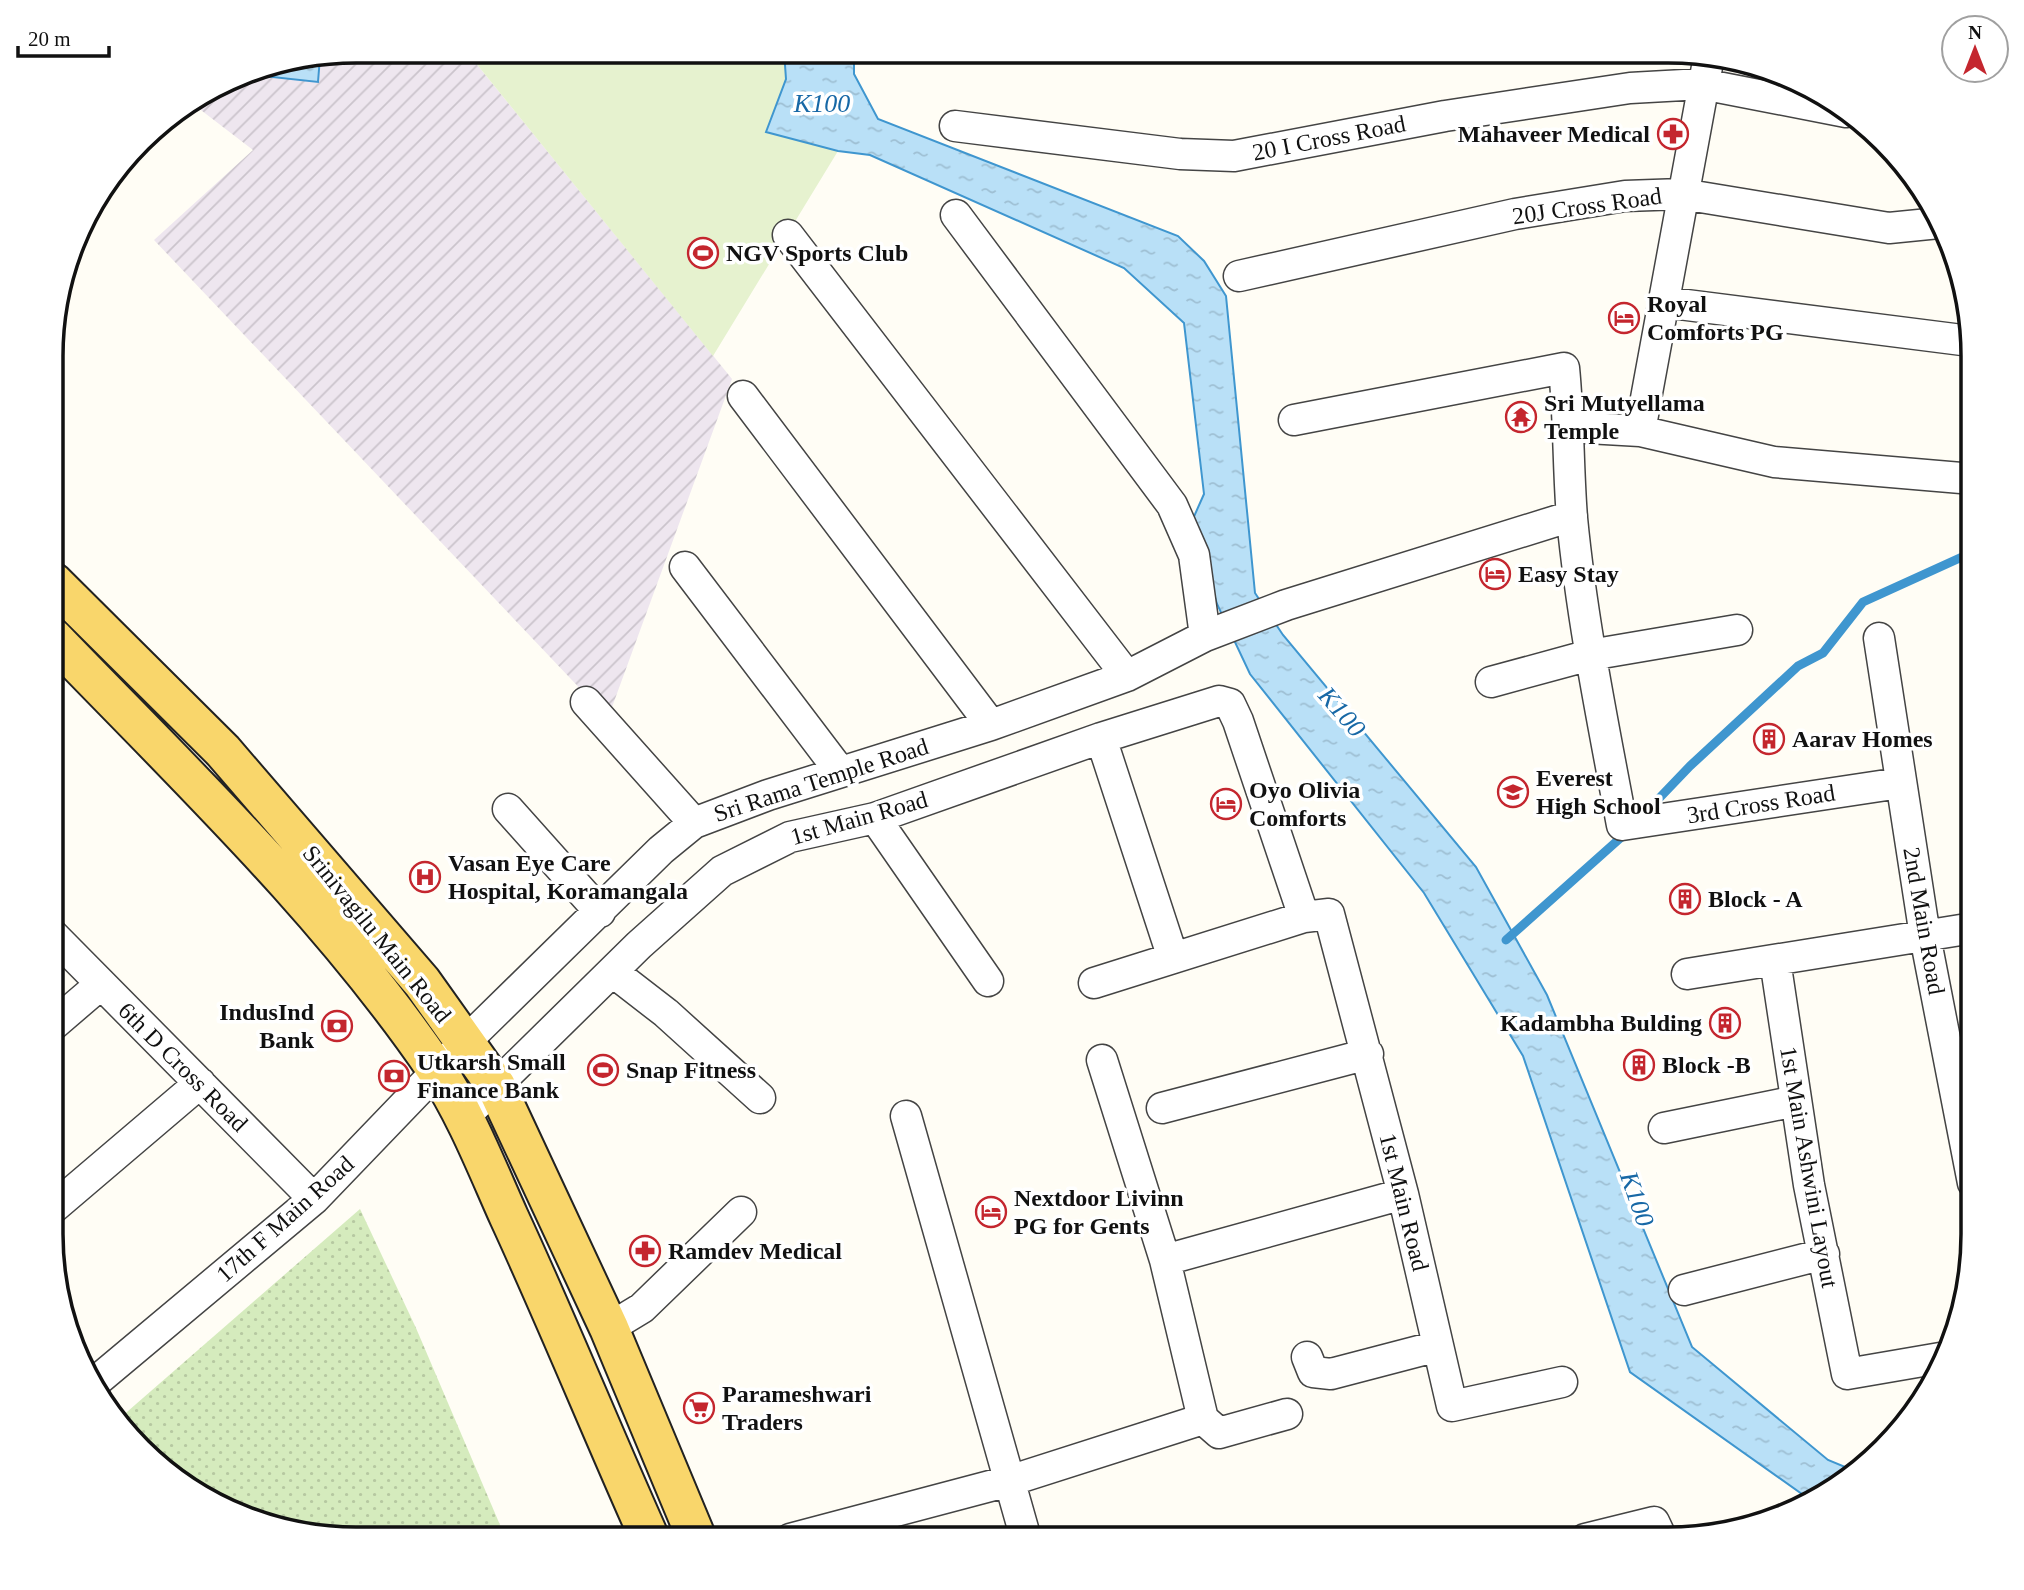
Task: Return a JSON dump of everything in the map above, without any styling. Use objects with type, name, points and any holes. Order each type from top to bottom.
[{"type":"main road","name":"Srinivagilu Main Road","points":[[63,592],[223,751],[422,982],[496,1086],[609,1328],[692,1527]]},
{"type":"main road","name":"Srinivagilu Main Road","points":[[63,648],[202,793],[347,951],[437,1071],[565,1338],[637,1527]]},
{"type":"street","name":"20 I Cross Road","points":[[955,125],[1180,154],[1234,156],[1508,106],[1630,88],[1705,70],[1817,103]]},
{"type":"street","points":[[1640,431],[1705,70]]},
{"type":"street","name":"20J Cross Road","points":[[1239,276],[1515,214],[1625,196],[1682,194],[1889,228],[1930,224]]},
{"type":"street","points":[[956,215],[1172,505],[1194,555],[1216,632]]},
{"type":"street","points":[[788,235],[1126,676]]},
{"type":"street","points":[[1663,302],[1960,340]]},
{"type":"street","points":[[1294,420],[1564,368],[1570,427],[1572,516],[1590,655]]},
{"type":"street","points":[[743,396],[991,725]]},
{"type":"street","points":[[1570,427],[1640,431],[1774,461],[1961,478]]},
{"type":"street","name":"Sri Rama Temple Road","points":[[464,1043],[661,850],[694,823],[839,771],[991,725],[1126,676],[1216,632],[1286,605],[1572,516]]},
{"type":"street","points":[[685,567],[839,771]]},
{"type":"street","points":[[1491,682],[1590,655],[1737,630]]},
{"type":"street","name":"2nd Main Road","points":[[1879,638],[1925,936],[1961,1121]]},
{"type":"street","name":"3rd Cross Road","points":[[1590,655],[1622,825],[1900,783]]},
{"type":"street","name":"1st Main Road","points":[[462,1119],[613,972],[722,871],[790,837],[875,818],[1101,738],[1219,701],[1230,704],[1304,917],[1327,913],[1331,916],[1404,1194],[1452,1406],[1562,1382]]},
{"type":"street","points":[[586,702],[694,823]]},
{"type":"street","points":[[1101,738],[1173,958]]},
{"type":"street","points":[[508,809],[600,912]]},
{"type":"street","points":[[875,818],[988,981]]},
{"type":"street","points":[[1094,983],[1304,917]]},
{"type":"street","points":[[1687,974],[1961,930]]},
{"type":"street","name":"6th D Cross Road","points":[[63,945],[314,1199]]},
{"type":"street","name":"1st Main Ashwini Layout","points":[[1775,960],[1796,1101],[1847,1374],[1921,1376]]},
{"type":"street","points":[[613,972],[666,1013],[760,1098]]},
{"type":"street","points":[[63,1017],[102,984]]},
{"type":"street","name":"17th F Main Road","points":[[100,1378],[314,1199],[464,1043]]},
{"type":"street","points":[[1162,1108],[1367,1054]]},
{"type":"street","points":[[1102,1060],[1165,1260],[1203,1419],[1219,1433],[1287,1414]]},
{"type":"street","points":[[63,1199],[200,1083]]},
{"type":"street","points":[[1664,1128],[1796,1101]]},
{"type":"street","points":[[906,1116],[1022,1527]]},
{"type":"street","points":[[1165,1260],[1404,1194]]},
{"type":"street","points":[[609,1328],[642,1308],[741,1212]]},
{"type":"street","points":[[1684,1290],[1824,1254]]},
{"type":"street","points":[[1307,1357],[1313,1372],[1331,1374],[1438,1346]]},
{"type":"street","points":[[835,1527],[1009,1481],[1203,1419]]},
{"type":"street","points":[[1634,1527],[1654,1522],[1656,1527]]},
{"type":"shaded area","points":[[356,63],[476,63],[732,379],[608,718],[154,240],[253,150],[199,108],[244,85],[299,69]]},
{"type":"green space","name":"NGV Sports Club","points":[[476,63],[785,63],[786,79],[766,131],[838,151],[713,356]]},
{"type":"green space","points":[[360,1209],[416,1328],[501,1527],[356,1527],[280,1517],[226,1497],[193,1478],[149,1441],[125,1413]]},
{"type":"water","name":"K100","points":[[785,63],[854,63],[854,74],[878,119],[1178,236],[1204,261],[1226,296],[1255,593],[1283,635],[1476,867],[1547,995],[1692,1347],[1828,1460],[1845,1467],[1831,1478],[1803,1495],[1630,1372],[1523,1056],[1424,893],[1250,674],[1217,604],[1192,521],[1204,494],[1184,323],[1124,268],[870,155],[838,151],[766,132],[786,79]]},
{"type":"water","points":[[319,66],[318,82],[269,77]]},
{"type":"waterway","points":[[1645,813],[1690,766],[1798,666],[1823,653],[1863,602],[1961,557]]},
{"type":"waterway","points":[[1506,940],[1626,833]]},
{"type":"place","name":"Mahaveer Medical","points":[[1673,134]]},
{"type":"place","name":"NGV Sports Club","points":[[703,253]]},
{"type":"place","name":"Royal Comforts PG","points":[[1624,318]]},
{"type":"place","name":"Sri Mutyellama Temple","points":[[1521,417]]},
{"type":"place","name":"Easy Stay","points":[[1495,574]]},
{"type":"place","name":"Aarav Homes","points":[[1769,739]]},
{"type":"place","name":"Everest High School","points":[[1513,792]]},
{"type":"place","name":"Oyo Olivia Comforts","points":[[1226,804]]},
{"type":"place","name":"Vasan Eye Care Hospital, Koramangala","points":[[425,877]]},
{"type":"place","name":"Block - A","points":[[1685,899]]},
{"type":"place","name":"Kadambha Bulding","points":[[1725,1023]]},
{"type":"place","name":"IndusInd Bank","points":[[337,1026]]},
{"type":"place","name":"Block -B","points":[[1639,1065]]},
{"type":"place","name":"Snap Fitness","points":[[603,1070]]},
{"type":"place","name":"Utkarsh Small Finance Bank","points":[[394,1076]]},
{"type":"place","name":"Nextdoor Livinn PG for Gents","points":[[991,1212]]},
{"type":"place","name":"Ramdev Medical","points":[[645,1251]]},
{"type":"place","name":"Parameshwari Traders","points":[[699,1408]]}]
